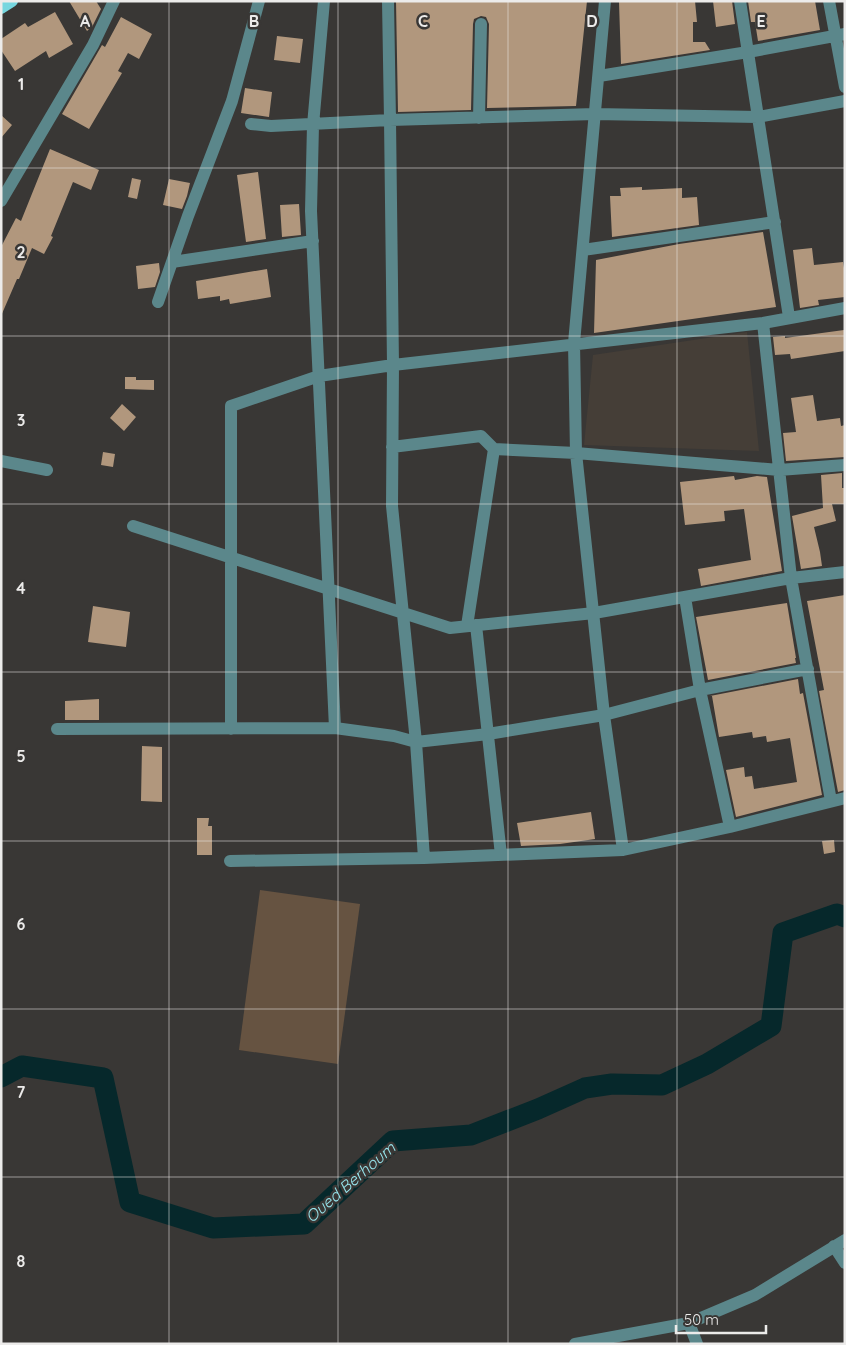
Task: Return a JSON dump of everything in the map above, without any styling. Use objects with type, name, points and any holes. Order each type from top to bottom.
[{"type":"main road","points":[[1,8],[12,1]]},
{"type":"street","points":[[1,201],[93,45],[114,1]]},
{"type":"street","points":[[158,302],[232,101],[259,1]]},
{"type":"street","points":[[324,1],[313,124],[312,211],[335,728]]},
{"type":"street","points":[[388,1],[393,364],[392,506],[416,742],[424,858]]},
{"type":"street","points":[[605,1],[574,343],[576,453],[604,715],[623,850]]},
{"type":"street","points":[[740,1],[789,317]]},
{"type":"street","points":[[829,1],[840,35],[845,86]]},
{"type":"street","points":[[479,118],[480,24]]},
{"type":"street","points":[[598,76],[840,35]]},
{"type":"street","points":[[251,124],[271,126],[390,120],[595,114],[758,116],[845,101]]},
{"type":"street","points":[[582,250],[775,222]]},
{"type":"street","points":[[172,262],[313,241]]},
{"type":"street","points":[[232,728],[232,406],[319,376],[393,364],[763,323],[845,308]]},
{"type":"street","points":[[763,323],[791,578],[831,801]]},
{"type":"street","points":[[392,447],[481,436],[494,449],[576,453],[779,470],[845,465]]},
{"type":"street","points":[[494,449],[472,626],[488,734],[501,855]]},
{"type":"street","points":[[1,461],[46,470]]},
{"type":"street","points":[[133,526],[450,628],[594,613],[791,578],[845,572]]},
{"type":"street","points":[[685,597],[700,690],[730,827]]},
{"type":"street","points":[[57,729],[335,728],[394,736],[416,742],[488,734],[604,715],[700,690],[808,669]]},
{"type":"street","points":[[230,861],[424,858],[623,850],[730,827],[845,798]]},
{"type":"street","points":[[575,1344],[689,1324],[755,1295],[839,1243],[845,1263]]},
{"type":"street","points":[[689,1324],[697,1344]]},
{"type":"shaded area","points":[[747,332],[759,451],[584,445],[593,355]]},
{"type":"shaded area","points":[[260,890],[360,904],[338,1064],[239,1050]]},
{"type":"building","points":[[69,1],[96,1],[101,9],[92,27],[87,31]]},
{"type":"building","points":[[396,1],[587,1],[576,106],[487,108],[489,24],[486,17],[481,16],[474,19],[473,24],[471,110],[398,112]]},
{"type":"building","points":[[695,1],[697,22],[693,22],[693,42],[705,42],[710,50],[621,64],[619,2]]},
{"type":"building","points":[[713,1],[732,1],[735,24],[716,27]]},
{"type":"building","points":[[748,1],[815,1],[820,30],[758,41],[755,22],[751,22]]},
{"type":"building","points":[[55,12],[73,44],[49,58],[46,51],[15,71],[1,50],[1,39],[25,23],[28,27]]},
{"type":"building","points":[[121,17],[152,34],[139,59],[128,53],[118,71],[122,73],[89,129],[62,114],[102,45],[105,47]]},
{"type":"building","points":[[277,36],[303,39],[300,63],[274,60]]},
{"type":"building","points":[[245,88],[272,92],[269,117],[241,113]]},
{"type":"building","points":[[1,115],[12,125],[1,138]]},
{"type":"building","points":[[50,149],[99,170],[91,190],[73,182],[51,236],[53,237],[44,254],[32,248],[1,316],[1,247],[16,218],[21,221]]},
{"type":"building","points":[[258,172],[266,239],[246,242],[237,175]]},
{"type":"building","points":[[132,178],[141,180],[137,199],[128,197]]},
{"type":"building","points":[[169,179],[190,183],[182,209],[163,205]]},
{"type":"building","points":[[642,187],[642,190],[682,188],[682,198],[697,197],[699,225],[612,237],[610,196],[621,196],[620,188]]},
{"type":"building","points":[[299,204],[301,235],[282,237],[280,205]]},
{"type":"building","points":[[763,232],[776,307],[594,333],[596,260],[679,244]]},
{"type":"building","points":[[812,248],[814,265],[843,262],[845,297],[818,300],[819,305],[800,308],[793,250]]},
{"type":"building","points":[[159,263],[160,272],[155,287],[138,289],[136,266]]},
{"type":"building","points":[[267,269],[271,297],[230,304],[229,299],[220,301],[220,296],[198,299],[196,281]]},
{"type":"building","points":[[844,330],[845,351],[791,359],[790,354],[775,355],[773,337],[785,336],[785,338]]},
{"type":"building","points":[[125,377],[136,377],[136,380],[154,380],[154,390],[125,389]]},
{"type":"building","points":[[813,395],[817,421],[840,418],[841,426],[845,425],[845,457],[786,461],[783,433],[796,432],[791,398]]},
{"type":"building","points":[[122,404],[136,417],[124,431],[110,418]]},
{"type":"building","points":[[103,452],[115,454],[113,467],[101,465]]},
{"type":"building","points":[[842,473],[842,488],[845,488],[845,504],[832,504],[836,521],[814,527],[822,566],[801,569],[792,516],[823,508],[821,475]]},
{"type":"building","points":[[734,476],[735,480],[757,476],[767,477],[782,571],[701,586],[698,569],[751,560],[744,509],[724,511],[725,521],[685,525],[680,482]]},
{"type":"building","points":[[845,595],[845,790],[838,792],[819,691],[824,690],[807,601]]},
{"type":"building","points":[[787,603],[796,663],[708,680],[696,617]]},
{"type":"building","points":[[93,606],[130,612],[126,647],[88,642]]},
{"type":"building","points":[[798,679],[800,694],[803,693],[822,795],[736,817],[726,770],[744,767],[745,777],[752,776],[754,789],[797,782],[790,738],[767,742],[766,736],[753,738],[752,732],[719,737],[712,696],[710,696]]},
{"type":"building","points":[[99,699],[99,720],[65,720],[65,701]]},
{"type":"building","points":[[142,746],[162,747],[162,802],[141,801]]},
{"type":"building","points":[[591,812],[595,839],[560,844],[521,846],[517,823]]},
{"type":"building","points":[[197,818],[209,818],[208,826],[212,826],[212,855],[197,855]]},
{"type":"building","points":[[834,840],[835,852],[824,854],[822,841]]},
{"type":"waterway","name":"Oued Berhoum","points":[[1,1077],[22,1066],[103,1078],[130,1202],[213,1228],[304,1224],[393,1141],[471,1135],[538,1109],[585,1088],[612,1084],[662,1085],[707,1064],[771,1026],[783,933],[837,914],[845,917]]}]
